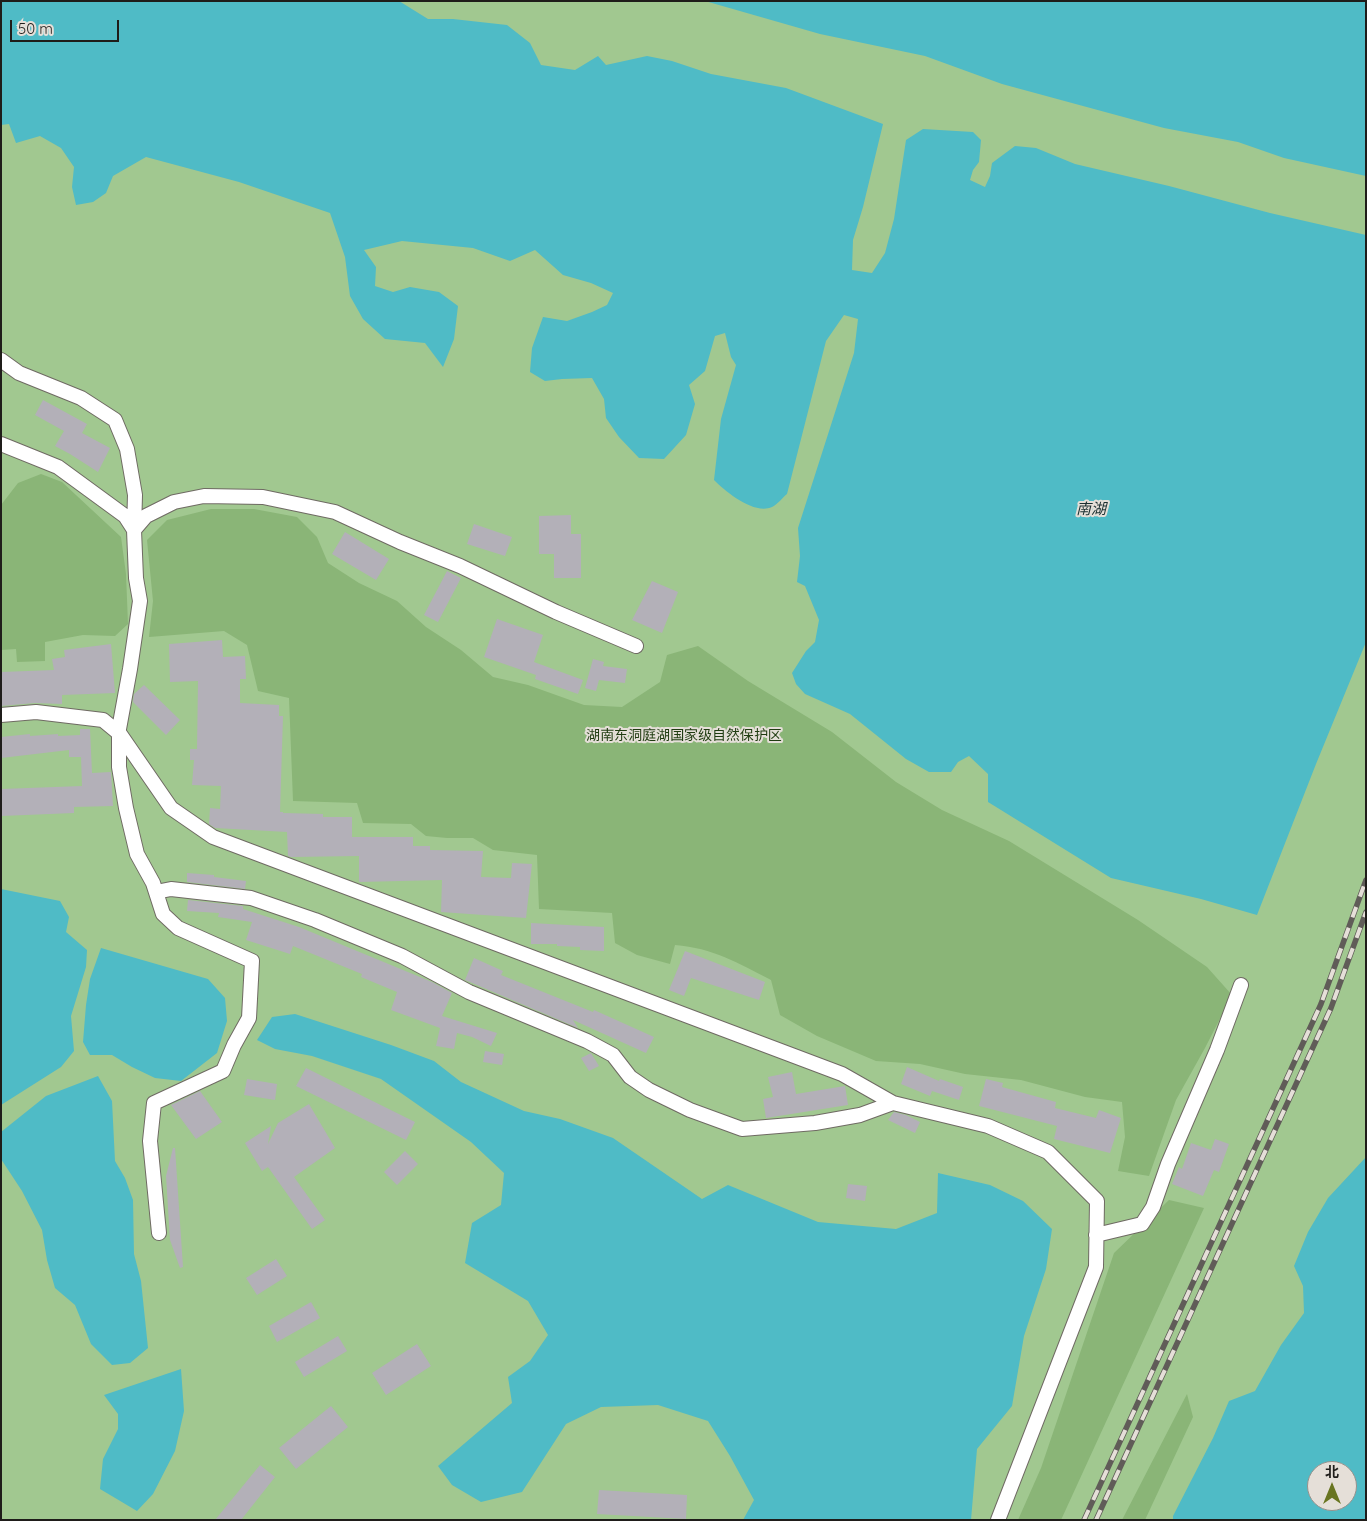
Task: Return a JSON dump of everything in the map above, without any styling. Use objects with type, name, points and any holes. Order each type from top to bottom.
[{"type":"street","points":[[1,360],[19,373],[81,398],[115,420],[127,449],[135,495],[136,578],[140,601],[119,729],[119,767],[137,854],[153,883],[163,914],[178,928],[252,961],[249,1018],[234,1045],[223,1071],[154,1103],[150,1141],[159,1233]]},
{"type":"street","points":[[1,444],[58,467],[124,516],[134,530]]},
{"type":"street","points":[[134,530],[146,516],[174,502],[204,496],[263,496],[335,512],[400,542],[460,566],[556,612],[636,646]]},
{"type":"street","points":[[1,715],[36,712],[103,720],[120,734],[171,808],[212,837],[842,1074],[893,1103],[988,1126],[1048,1152],[1097,1200],[1096,1267],[998,1520]]},
{"type":"street","points":[[156,892],[171,889],[251,898],[324,924],[402,956],[469,992],[587,1041],[612,1054],[630,1077],[649,1090],[690,1110],[742,1129],[815,1123],[860,1115],[893,1103]]},
{"type":"street","points":[[1096,1235],[1142,1224],[1153,1207],[1168,1164],[1217,1050],[1241,985]]},
{"type":"green space","name":"湖南东洞庭湖国家级自然保护区","points":[[1,1],[1366,1],[1366,1520],[1,1520]]},
{"type":"green space","points":[[41,474],[62,482],[121,537],[126,574],[128,624],[115,636],[83,635],[45,642],[45,661],[17,662],[16,649],[1,650],[1,505],[18,483]]},
{"type":"green space","points":[[211,509],[254,509],[297,517],[317,537],[328,563],[359,583],[397,601],[426,627],[461,650],[493,677],[528,685],[584,705],[622,707],[660,682],[667,655],[698,646],[748,681],[832,732],[896,782],[942,810],[1009,841],[1138,920],[1207,967],[1232,995],[1176,1100],[1149,1176],[1118,1171],[1125,1137],[1122,1102],[1085,1097],[1021,1080],[965,1074],[920,1064],[876,1061],[817,1036],[780,1015],[771,980],[736,962],[701,949],[675,945],[670,964],[637,955],[615,943],[612,913],[539,909],[537,855],[493,850],[473,838],[426,836],[411,824],[363,823],[357,803],[293,801],[289,698],[258,691],[247,645],[224,631],[149,637],[153,601],[147,540],[167,520]]},
{"type":"green space","points":[[1169,1200],[1204,1208],[1061,1520],[1018,1520],[1041,1468],[1114,1253]]},
{"type":"green space","points":[[1187,1394],[1193,1417],[1145,1520],[1122,1520]]},
{"type":"water","name":"南湖","points":[[1,1],[399,1],[428,19],[453,19],[507,25],[530,43],[541,65],[575,70],[598,56],[606,65],[647,56],[672,61],[711,74],[786,88],[883,124],[853,240],[852,270],[872,273],[885,253],[894,219],[906,140],[923,129],[973,132],[981,140],[979,162],[973,170],[970,180],[985,187],[990,176],[992,163],[1015,146],[1036,148],[1075,164],[1366,235],[1366,642],[1257,915],[1201,899],[1111,878],[988,802],[988,774],[969,756],[958,762],[951,772],[929,772],[906,759],[850,714],[805,694],[796,684],[792,673],[806,651],[815,642],[819,620],[805,586],[797,582],[800,556],[798,528],[854,353],[858,319],[844,315],[826,341],[787,494],[772,507],[765,509],[757,508],[733,496],[714,480],[721,419],[736,365],[731,357],[725,333],[715,336],[705,371],[689,385],[695,404],[686,435],[664,459],[639,458],[619,437],[606,418],[604,399],[592,378],[545,381],[530,372],[532,348],[543,317],[567,321],[607,305],[613,293],[591,283],[563,275],[535,250],[510,261],[473,248],[402,241],[364,250],[376,267],[375,286],[393,292],[410,287],[439,292],[458,306],[454,339],[443,367],[425,343],[385,339],[363,319],[350,296],[345,257],[330,213],[239,182],[146,157],[113,176],[106,193],[93,202],[76,205],[72,187],[74,167],[61,148],[40,136],[16,143],[9,124],[1,125]]},
{"type":"water","points":[[705,1],[1366,1],[1366,176],[1284,158],[1238,142],[1164,128],[1002,84],[925,56],[820,34]]},
{"type":"water","points":[[1,889],[60,901],[69,917],[66,932],[87,950],[86,967],[71,1016],[74,1051],[61,1067],[1,1105]]},
{"type":"water","points":[[101,948],[208,979],[225,998],[227,1021],[217,1053],[181,1081],[155,1078],[112,1055],[90,1055],[83,1042],[86,1005],[90,979]]},
{"type":"water","points":[[295,1014],[434,1061],[461,1082],[524,1111],[560,1119],[613,1138],[702,1199],[728,1185],[818,1222],[896,1229],[937,1213],[938,1173],[990,1185],[1023,1201],[1052,1229],[1046,1269],[1024,1336],[1012,1406],[977,1449],[971,1520],[743,1520],[754,1500],[708,1421],[658,1405],[601,1407],[566,1424],[522,1492],[481,1502],[452,1485],[438,1466],[512,1403],[508,1377],[530,1361],[548,1335],[528,1301],[465,1263],[472,1223],[501,1205],[504,1173],[471,1142],[381,1079],[312,1056],[275,1049],[257,1040],[272,1017]]},
{"type":"water","points":[[98,1076],[112,1101],[115,1161],[125,1178],[133,1200],[134,1254],[141,1281],[148,1348],[130,1363],[112,1365],[91,1344],[75,1305],[55,1288],[47,1260],[42,1230],[22,1191],[1,1159],[1,1132],[46,1096]]},
{"type":"water","points":[[1366,1157],[1366,1520],[1173,1520],[1173,1516],[1213,1438],[1229,1401],[1255,1391],[1281,1345],[1304,1313],[1303,1286],[1294,1266],[1308,1232],[1328,1198]]},
{"type":"water","points":[[181,1369],[184,1411],[175,1451],[153,1494],[137,1511],[100,1489],[103,1459],[118,1429],[118,1414],[104,1395]]},
{"type":"building","points":[[43,400],[87,424],[82,433],[110,448],[98,472],[55,446],[64,431],[35,415]]},
{"type":"building","points":[[571,515],[571,534],[581,534],[581,578],[554,578],[554,554],[539,554],[539,516]]},
{"type":"building","points":[[474,524],[512,537],[505,556],[467,544]]},
{"type":"building","points":[[345,532],[389,559],[376,580],[332,554]]},
{"type":"building","points":[[447,571],[461,578],[438,622],[424,615]]},
{"type":"building","points":[[652,581],[678,592],[662,633],[632,620]]},
{"type":"building","points":[[497,619],[543,635],[534,662],[583,680],[578,694],[535,679],[536,675],[484,657]]},
{"type":"building","points":[[222,640],[223,657],[245,656],[246,679],[240,679],[240,703],[279,705],[279,716],[283,716],[280,812],[323,814],[323,817],[352,817],[352,837],[413,837],[413,846],[430,846],[430,850],[483,851],[481,877],[511,878],[512,863],[532,864],[526,918],[441,912],[442,880],[359,882],[359,856],[291,857],[288,856],[287,832],[215,828],[209,824],[210,808],[220,809],[221,786],[192,785],[194,760],[190,760],[190,749],[197,749],[198,681],[170,682],[169,644]]},
{"type":"building","points":[[111,644],[115,693],[62,695],[62,704],[35,703],[1,706],[1,672],[54,670],[52,659],[65,657],[64,650]]},
{"type":"building","points":[[593,659],[604,662],[603,666],[627,669],[625,683],[599,680],[596,691],[585,688]]},
{"type":"building","points":[[144,685],[180,720],[166,735],[133,702],[134,694]]},
{"type":"building","points":[[80,729],[90,729],[92,773],[111,772],[113,806],[74,807],[74,813],[1,816],[1,789],[82,786],[81,757],[69,757],[69,750],[1,758],[1,737],[30,734],[30,736],[80,735]]},
{"type":"building","points":[[187,873],[214,875],[214,877],[246,881],[245,889],[187,882]]},
{"type":"building","points":[[188,900],[243,906],[243,909],[299,927],[432,982],[452,993],[442,1016],[497,1033],[491,1046],[472,1037],[457,1033],[454,1049],[436,1046],[440,1028],[391,1010],[397,992],[361,977],[362,974],[293,946],[290,954],[246,940],[252,922],[218,917],[219,913],[187,911]]},
{"type":"building","points":[[531,923],[604,927],[604,951],[580,950],[580,947],[557,946],[557,944],[531,944]]},
{"type":"building","points":[[685,951],[765,982],[759,1000],[691,978],[684,996],[669,990]]},
{"type":"building","points":[[474,958],[503,971],[501,975],[593,1012],[594,1010],[654,1037],[646,1053],[573,1020],[578,1028],[465,980]]},
{"type":"building","points":[[485,1051],[504,1054],[502,1065],[483,1062]]},
{"type":"building","points":[[591,1053],[599,1066],[589,1071],[581,1058]]},
{"type":"building","points":[[907,1067],[939,1081],[940,1079],[963,1087],[959,1100],[932,1091],[930,1096],[901,1084]]},
{"type":"building","points":[[306,1068],[415,1122],[406,1140],[296,1086]]},
{"type":"building","points":[[792,1072],[796,1094],[845,1086],[848,1105],[766,1118],[763,1099],[773,1097],[768,1077]]},
{"type":"building","points":[[247,1079],[277,1084],[275,1100],[244,1095]]},
{"type":"building","points":[[986,1079],[1003,1083],[1002,1087],[1056,1102],[1055,1108],[1096,1118],[1099,1110],[1121,1118],[1110,1153],[1054,1139],[1057,1126],[979,1106]]},
{"type":"building","points":[[200,1091],[222,1122],[196,1139],[171,1105]]},
{"type":"building","points":[[309,1104],[335,1148],[294,1177],[325,1220],[312,1229],[268,1167],[262,1171],[245,1143],[271,1126],[268,1144],[278,1123]]},
{"type":"building","points":[[894,1112],[906,1115],[920,1122],[915,1133],[888,1120]]},
{"type":"building","points":[[1215,1139],[1229,1144],[1219,1172],[1214,1170],[1203,1196],[1172,1184],[1179,1167],[1182,1169],[1191,1143],[1211,1150]]},
{"type":"building","points":[[173,1148],[175,1148],[183,1267],[180,1268],[170,1240],[166,1176]]},
{"type":"building","points":[[405,1151],[418,1164],[397,1185],[384,1172]]},
{"type":"building","points":[[848,1184],[867,1186],[865,1201],[846,1198]]},
{"type":"building","points":[[276,1259],[287,1276],[257,1295],[246,1278]]},
{"type":"building","points":[[311,1302],[320,1318],[277,1342],[269,1326]]},
{"type":"building","points":[[338,1336],[347,1351],[304,1377],[295,1362]]},
{"type":"building","points":[[417,1344],[431,1366],[386,1395],[372,1373]]},
{"type":"building","points":[[331,1406],[348,1427],[296,1469],[279,1448]]},
{"type":"building","points":[[260,1465],[275,1477],[241,1520],[215,1520]]},
{"type":"building","points":[[599,1490],[687,1495],[686,1519],[597,1514]]},
{"type":"railway","points":[[1084,1520],[1321,1004],[1366,880]]},
{"type":"railway","points":[[1096,1520],[1331,1008],[1366,912]]}]
